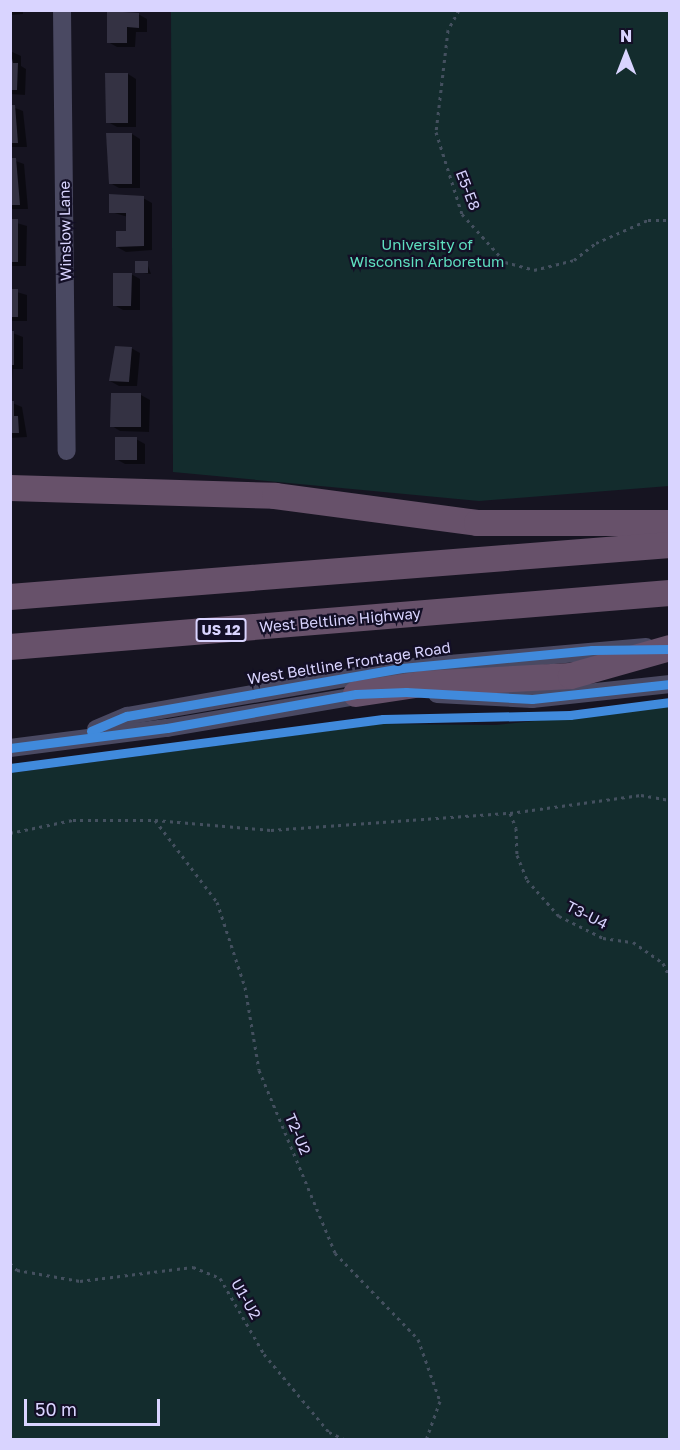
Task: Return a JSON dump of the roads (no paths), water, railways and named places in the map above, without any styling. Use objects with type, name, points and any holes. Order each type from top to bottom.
[{"type":"highway","points":[[10,488],[75,492],[274,496],[477,523],[669,523]]},
{"type":"highway","points":[[10,495],[75,492]]},
{"type":"highway","points":[[10,597],[669,545]]},
{"type":"highway","name":"West Beltline Highway","points":[[10,647],[669,593]]},
{"type":"highway","points":[[356,694],[422,684],[571,676],[669,649]]},
{"type":"street","name":"Winslow Lane","points":[[62,10],[67,451]]},
{"type":"street","name":"West Beltline Frontage Road","points":[[75,738],[127,716],[402,668],[592,650],[669,649]]},
{"type":"street","name":"West Beltline Frontage Road","points":[[10,748],[167,728],[356,694],[406,692],[532,699],[669,684]]},
{"type":"park label","name":"University of Wisconsin Arboretum","points":[[427,252]]}]
